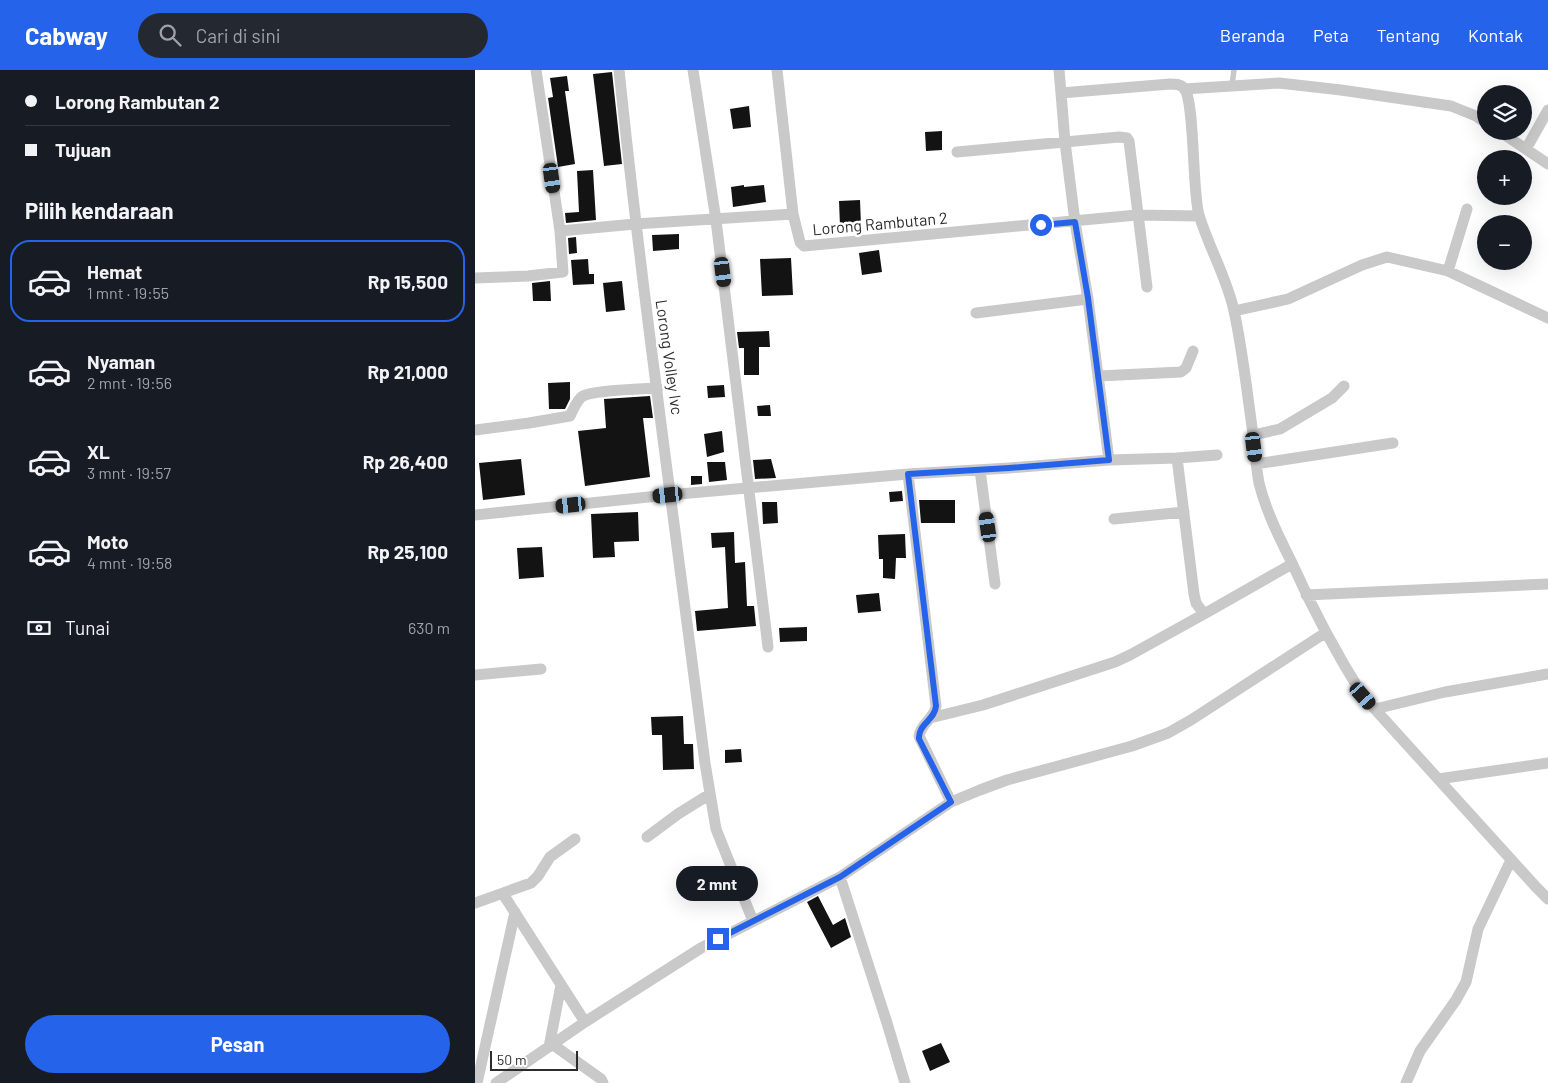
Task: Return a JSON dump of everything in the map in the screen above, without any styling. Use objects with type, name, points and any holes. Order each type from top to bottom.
[{"type":"street","points":[[475,278],[529,276],[563,272],[560,231],[536,70]]},
{"type":"street","name":"Lorong Volley Ivc","points":[[619,70],[635,224],[658,388],[709,794],[720,842],[753,921]]},
{"type":"street","points":[[693,70],[717,220],[768,646]]},
{"type":"street","name":"Lorong Rambutan 2","points":[[777,70],[793,214],[800,242],[806,246],[1137,215],[1199,216]]},
{"type":"street","points":[[1059,70],[1065,142],[1075,222],[1088,298],[1109,460]]},
{"type":"street","points":[[1184,89],[1279,83],[1410,99],[1451,106],[1477,117]]},
{"type":"street","points":[[1061,93],[1170,84],[1178,84],[1184,89],[1187,95],[1191,125],[1194,190],[1199,216],[1230,294],[1243,356],[1256,464],[1270,516],[1325,633],[1363,696],[1548,899]]},
{"type":"street","points":[[1526,149],[1548,110]]},
{"type":"street","points":[[957,152],[1119,136],[1127,138],[1129,141],[1147,287]]},
{"type":"street","points":[[1512,140],[1548,164]]},
{"type":"street","points":[[1448,271],[1467,209]]},
{"type":"street","points":[[560,231],[635,224],[793,214]]},
{"type":"street","points":[[1234,311],[1288,299],[1362,265],[1383,257],[1392,257],[1448,271],[1548,318]]},
{"type":"street","points":[[976,313],[1088,298]]},
{"type":"street","points":[[1099,376],[1181,372],[1187,368],[1193,351]]},
{"type":"street","points":[[1253,435],[1279,429],[1332,398],[1344,386]]},
{"type":"street","points":[[475,430],[570,416],[581,397],[585,395],[610,391],[658,388]]},
{"type":"street","points":[[1256,464],[1393,443]]},
{"type":"street","points":[[475,515],[908,474],[1109,460],[1217,455]]},
{"type":"street","points":[[1177,458],[1195,599],[1204,614]]},
{"type":"street","points":[[980,470],[995,584]]},
{"type":"street","points":[[908,474],[935,694],[935,710],[920,730],[919,739],[951,802]]},
{"type":"street","points":[[1113,519],[1183,512]]},
{"type":"street","points":[[930,718],[983,705],[1115,662],[1292,564]]},
{"type":"street","points":[[1306,594],[1548,584]]},
{"type":"street","points":[[496,1083],[585,1022],[701,948],[840,877],[951,802],[1007,780],[1132,746],[1167,733],[1191,720],[1325,633]]},
{"type":"street","points":[[475,675],[541,669]]},
{"type":"street","points":[[1375,709],[1445,692],[1548,674]]},
{"type":"street","points":[[1438,779],[1548,763]]},
{"type":"street","points":[[647,837],[709,794]]},
{"type":"street","points":[[475,904],[531,883],[538,876],[550,857],[575,839]]},
{"type":"street","points":[[1405,1083],[1420,1051],[1457,1000],[1466,982],[1478,929],[1511,860]]},
{"type":"street","points":[[840,877],[905,1083]]},
{"type":"street","points":[[503,894],[585,1022]]},
{"type":"street","points":[[477,1083],[515,912]]},
{"type":"street","points":[[550,1046],[561,985]]},
{"type":"street","points":[[550,1046],[601,1079],[603,1083]]},
{"type":"lane","points":[[1232,85],[1234,70]]},
{"type":"building","points":[[612,72],[622,164],[604,166],[593,74]]},
{"type":"building","points":[[567,76],[569,91],[565,91],[575,164],[558,167],[548,98],[553,97],[550,78]]},
{"type":"building","points":[[749,106],[751,127],[733,129],[730,109]]},
{"type":"building","points":[[942,131],[942,150],[926,151],[925,132]]},
{"type":"building","points":[[593,170],[596,220],[566,223],[565,213],[579,212],[577,171]]},
{"type":"building","points":[[744,185],[744,187],[764,185],[766,202],[733,207],[731,187]]},
{"type":"building","points":[[860,200],[861,225],[840,226],[839,201]]},
{"type":"building","points":[[679,234],[679,249],[653,251],[652,235]]},
{"type":"building","points":[[576,237],[577,253],[569,254],[568,238]]},
{"type":"building","points":[[879,250],[882,272],[862,275],[859,253]]},
{"type":"building","points":[[791,258],[793,295],[762,296],[760,259]]},
{"type":"building","points":[[588,259],[589,274],[594,274],[594,284],[573,285],[571,260]]},
{"type":"building","points":[[550,281],[551,301],[533,301],[532,283]]},
{"type":"building","points":[[622,281],[625,310],[606,312],[603,283]]},
{"type":"building","points":[[769,331],[770,347],[759,347],[759,375],[744,375],[744,348],[739,348],[737,332]]},
{"type":"building","points":[[570,382],[570,399],[565,409],[549,409],[548,383]]},
{"type":"building","points":[[724,385],[725,397],[708,398],[707,386]]},
{"type":"building","points":[[650,396],[653,418],[643,418],[650,477],[585,486],[578,431],[606,428],[604,399]]},
{"type":"building","points":[[770,405],[771,416],[758,416],[757,406]]},
{"type":"building","points":[[722,431],[724,452],[707,457],[704,434]]},
{"type":"building","points":[[521,459],[525,495],[483,500],[479,463]]},
{"type":"building","points":[[771,459],[776,478],[755,479],[753,460]]},
{"type":"building","points":[[707,462],[725,462],[727,480],[709,482]]},
{"type":"building","points":[[691,476],[702,476],[702,484],[691,485]]},
{"type":"building","points":[[902,491],[903,501],[890,502],[889,492]]},
{"type":"building","points":[[919,500],[955,500],[955,523],[921,523]]},
{"type":"building","points":[[762,502],[777,502],[778,523],[763,524]]},
{"type":"building","points":[[638,512],[639,541],[614,542],[615,557],[593,558],[591,514]]},
{"type":"building","points":[[734,532],[735,563],[745,562],[747,606],[754,606],[756,626],[697,631],[695,611],[728,608],[725,547],[712,548],[711,533]]},
{"type":"building","points":[[905,534],[906,558],[896,558],[895,579],[883,578],[883,559],[879,559],[878,535]]},
{"type":"building","points":[[542,547],[544,577],[519,579],[517,548]]},
{"type":"building","points":[[879,593],[881,611],[858,613],[856,595]]},
{"type":"building","points":[[807,627],[807,641],[780,642],[779,628]]},
{"type":"building","points":[[683,716],[684,744],[693,744],[694,769],[663,770],[662,735],[652,735],[651,717]]},
{"type":"building","points":[[741,749],[742,762],[725,763],[725,750]]},
{"type":"building","points":[[818,896],[833,925],[845,918],[851,937],[831,948],[807,902]]},
{"type":"building","points":[[941,1043],[950,1062],[930,1071],[922,1051]]},
{"type":"route","points":[[718,939],[840,877],[951,802],[919,739],[920,730],[934,714],[936,706],[908,474],[1109,460],[1088,298],[1075,222],[1041,225]]}]
